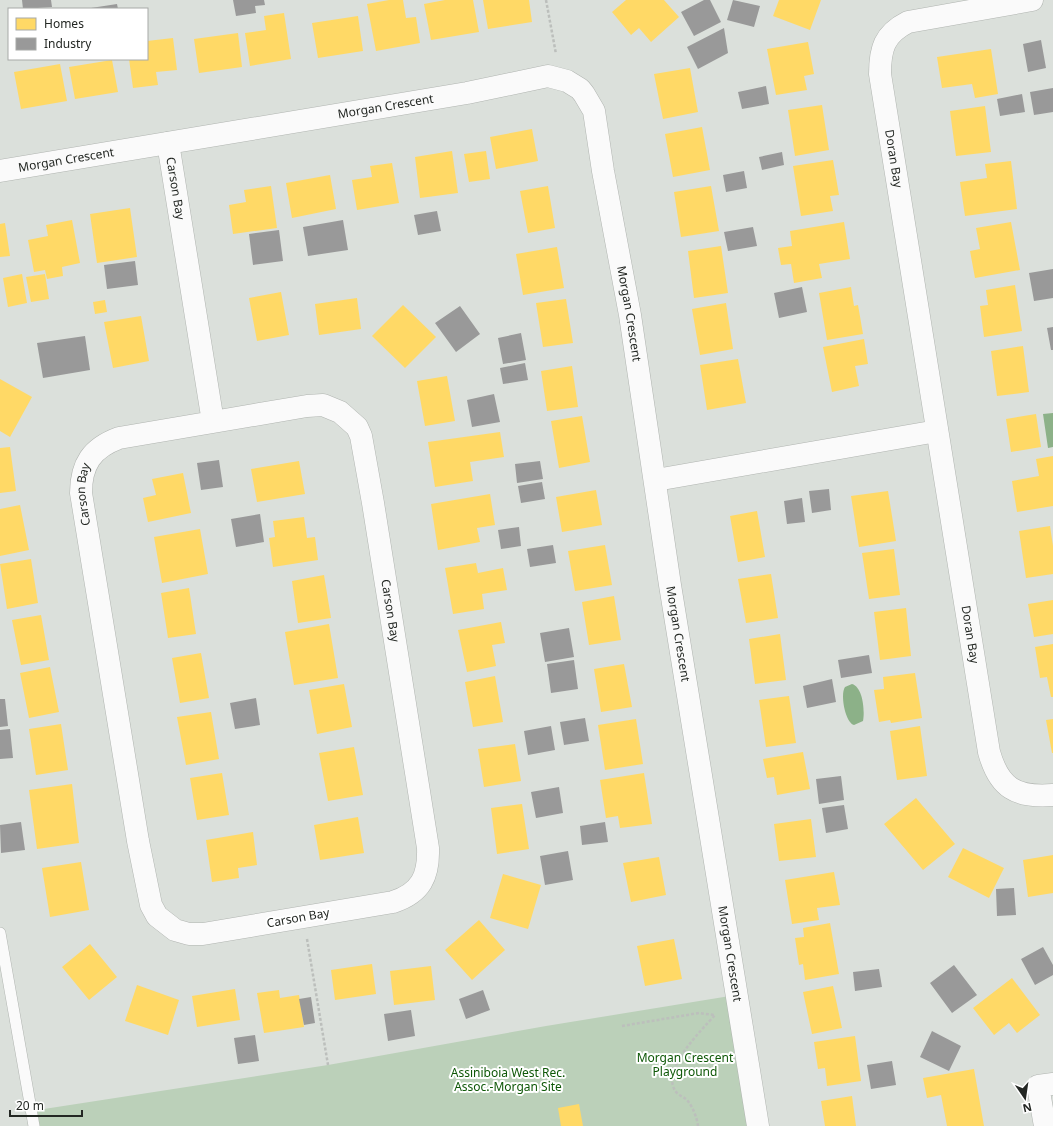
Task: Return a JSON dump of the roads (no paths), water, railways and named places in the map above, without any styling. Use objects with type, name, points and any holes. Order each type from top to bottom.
[{"type":"street","name":"Doran Bay","points":[[1032,0],[908,22],[892,32],[885,42],[880,56],[881,81],[990,752],[994,768],[999,778],[1007,786],[1020,793],[1053,795]]},
{"type":"street","name":"Morgan Crescent","points":[[0,171],[467,93],[548,76],[560,78],[580,89],[594,111],[603,171],[630,315],[656,480],[675,620],[758,1126]]},
{"type":"street","name":"Carson Bay","points":[[168,143],[214,422]]},
{"type":"street","name":"Carson Bay","points":[[307,406],[323,406],[340,412],[357,427],[363,444],[429,861],[422,881],[412,894],[404,898],[203,934],[189,934],[175,930],[157,916],[151,905],[146,885],[80,493],[81,480],[85,466],[91,456],[100,447],[119,438],[214,422],[307,406]]},
{"type":"street","points":[[656,480],[937,431]]},
{"type":"street","points":[[1045,1126],[1038,1086],[1053,1084]]},
{"type":"lane","points":[[0,933],[34,1126]]},
{"type":"park label","name":"Morgan Crescent Playground","points":[[685,1065]]},
{"type":"park label","name":"Assiniboia West Rec. Assoc.-Morgan Site","points":[[508,1080]]}]
